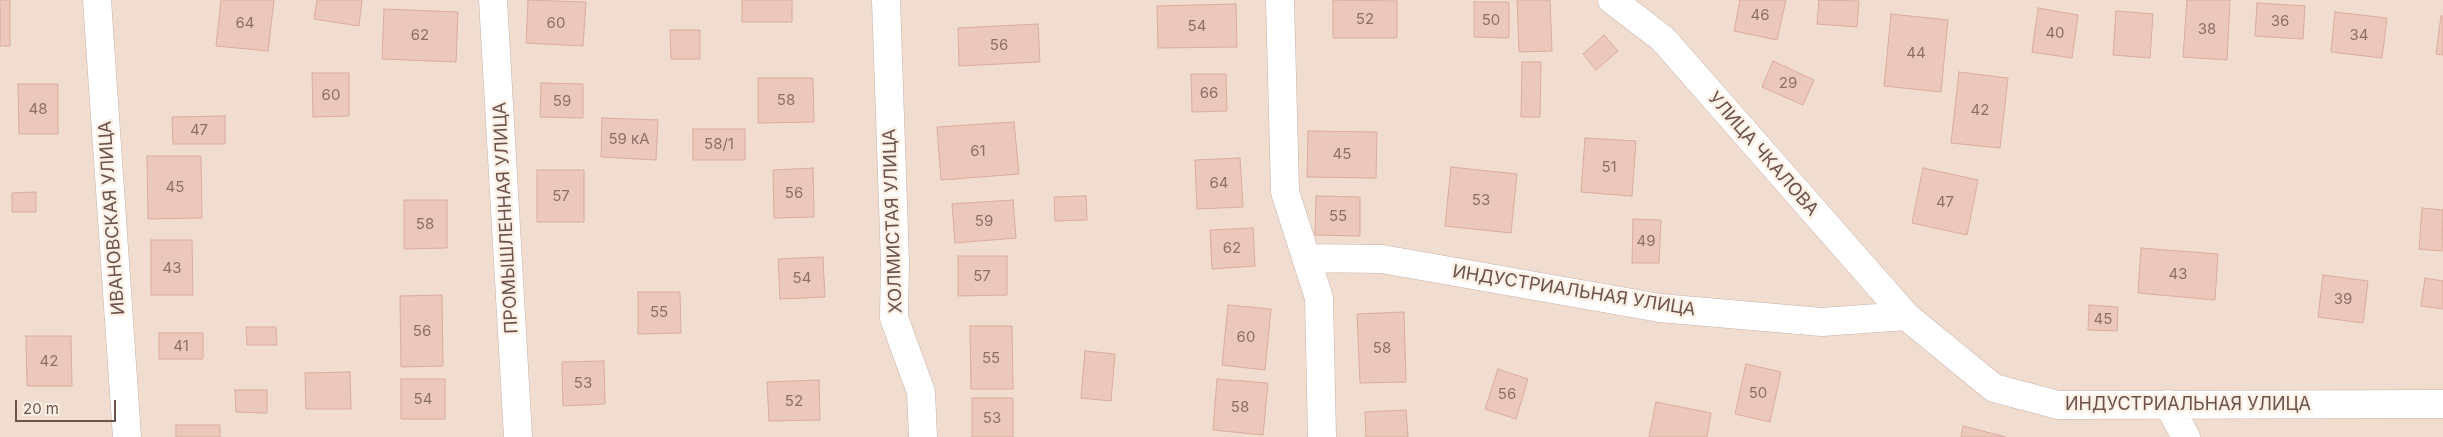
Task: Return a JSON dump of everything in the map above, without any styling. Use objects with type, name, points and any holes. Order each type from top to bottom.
[{"type":"street","name":"ИВАНОВСКАЯ УЛИЦА","points":[[97,0],[127,437]]},
{"type":"street","name":"ПРОМЫШЛЕННАЯ УЛИЦА","points":[[493,0],[518,437]]},
{"type":"street","name":"ХОЛМИСТАЯ УЛИЦА","points":[[886,0],[895,262],[894,318],[921,392],[923,437]]},
{"type":"street","points":[[1280,0],[1285,192],[1320,298],[1322,437]]},
{"type":"street","name":"УЛИЦА ЧКАЛОВА","points":[[1612,0],[1663,39],[1906,316]]},
{"type":"street","name":"ИНДУСТРИАЛЬНАЯ УЛИЦА","points":[[1306,258],[1382,258],[1660,308],[1822,322],[1906,316],[1994,388],[2058,405],[2443,404]]},
{"type":"street","points":[[2168,404],[2186,437]]},
{"type":"shaded area","points":[[0,0],[2443,0],[2443,437],[0,437]]},
{"type":"building","points":[[0,0],[10,0],[10,46],[0,46]]},
{"type":"building","points":[[221,0],[274,0],[268,51],[216,46]]},
{"type":"building","points":[[317,0],[362,0],[359,26],[314,19]]},
{"type":"building","points":[[528,0],[586,2],[583,46],[526,43]]},
{"type":"building","points":[[742,0],[792,0],[792,22],[742,22]]},
{"type":"building","points":[[1333,0],[1397,1],[1397,38],[1333,38]]},
{"type":"building","points":[[1517,0],[1550,0],[1552,51],[1519,52]]},
{"type":"building","points":[[1740,0],[1786,0],[1777,40],[1734,31]]},
{"type":"building","points":[[1819,0],[1859,1],[1857,27],[1817,24]]},
{"type":"building","points":[[2187,0],[2230,0],[2227,60],[2183,57]]},
{"type":"building","points":[[1474,2],[1509,2],[1509,38],[1474,37]]},
{"type":"building","points":[[2257,3],[2305,6],[2303,39],[2255,36]]},
{"type":"building","points":[[1236,4],[1237,47],[1158,48],[1157,6]]},
{"type":"building","points":[[2038,8],[2078,15],[2072,58],[2032,52]]},
{"type":"building","points":[[384,9],[458,12],[456,62],[382,59]]},
{"type":"building","points":[[2116,11],[2153,14],[2150,58],[2113,55]]},
{"type":"building","points":[[2335,12],[2387,18],[2382,58],[2331,52]]},
{"type":"building","points":[[1891,14],[1948,20],[1941,92],[1884,86]]},
{"type":"building","points":[[2441,16],[2443,16],[2443,55],[2436,54]]},
{"type":"building","points":[[1038,24],[1040,62],[959,66],[958,28]]},
{"type":"building","points":[[670,30],[700,30],[700,59],[671,59]]},
{"type":"building","points":[[1604,35],[1618,51],[1596,70],[1583,54]]},
{"type":"building","points":[[1773,61],[1814,80],[1803,105],[1762,87]]},
{"type":"building","points":[[1522,62],[1541,62],[1540,117],[1521,117]]},
{"type":"building","points":[[1959,72],[2008,78],[2000,148],[1951,143]]},
{"type":"building","points":[[312,73],[349,73],[349,116],[313,117]]},
{"type":"building","points":[[1191,74],[1226,74],[1227,111],[1192,112]]},
{"type":"building","points":[[758,78],[813,78],[814,122],[758,123]]},
{"type":"building","points":[[541,83],[583,84],[583,118],[540,117]]},
{"type":"building","points":[[18,84],[58,84],[58,134],[19,134]]},
{"type":"building","points":[[225,116],[225,144],[173,144],[172,117]]},
{"type":"building","points":[[602,118],[658,120],[656,160],[601,157]]},
{"type":"building","points":[[1014,122],[1019,174],[941,180],[937,127]]},
{"type":"building","points":[[693,129],[745,129],[745,160],[693,160]]},
{"type":"building","points":[[1308,131],[1377,132],[1376,178],[1307,177]]},
{"type":"building","points":[[1585,138],[1636,141],[1632,196],[1581,192]]},
{"type":"building","points":[[147,156],[201,156],[202,218],[148,219]]},
{"type":"building","points":[[1240,158],[1243,207],[1197,209],[1195,160]]},
{"type":"building","points":[[1451,167],[1517,174],[1511,233],[1445,226]]},
{"type":"building","points":[[813,168],[814,217],[774,218],[773,170]]},
{"type":"building","points":[[1923,168],[1978,180],[1967,235],[1912,223]]},
{"type":"building","points":[[537,170],[584,170],[584,222],[537,222]]},
{"type":"building","points":[[36,192],[36,212],[12,212],[12,193]]},
{"type":"building","points":[[1086,196],[1087,220],[1055,221],[1054,197]]},
{"type":"building","points":[[1316,196],[1360,197],[1360,236],[1315,235]]},
{"type":"building","points":[[404,200],[447,200],[447,248],[404,249]]},
{"type":"building","points":[[1013,200],[1016,238],[955,243],[952,204]]},
{"type":"building","points":[[2422,208],[2443,210],[2442,251],[2419,249]]},
{"type":"building","points":[[1633,219],[1661,220],[1659,263],[1632,263]]},
{"type":"building","points":[[1253,228],[1255,266],[1212,269],[1210,230]]},
{"type":"building","points":[[151,240],[192,240],[193,295],[151,295]]},
{"type":"building","points":[[2141,248],[2218,254],[2215,300],[2138,293]]},
{"type":"building","points":[[958,256],[1007,256],[1007,295],[958,296]]},
{"type":"building","points":[[823,257],[825,297],[780,299],[778,259]]},
{"type":"building","points":[[2323,275],[2368,281],[2363,323],[2318,317]]},
{"type":"building","points":[[2425,278],[2443,281],[2443,309],[2421,306]]},
{"type":"building","points":[[638,292],[680,292],[681,333],[638,334]]},
{"type":"building","points":[[442,295],[443,366],[401,367],[400,296]]},
{"type":"building","points":[[1228,305],[1271,309],[1265,370],[1222,365]]},
{"type":"building","points":[[2089,305],[2118,307],[2117,331],[2088,330]]},
{"type":"building","points":[[1404,312],[1406,382],[1360,383],[1357,314]]},
{"type":"building","points":[[970,326],[1012,326],[1013,389],[971,389]]},
{"type":"building","points":[[246,327],[276,327],[277,345],[247,345]]},
{"type":"building","points":[[159,333],[203,333],[203,359],[159,359]]},
{"type":"building","points":[[26,336],[71,336],[72,386],[27,386]]},
{"type":"building","points":[[1085,351],[1115,354],[1111,401],[1081,398]]},
{"type":"building","points":[[604,361],[605,404],[563,406],[562,362]]},
{"type":"building","points":[[1746,364],[1781,372],[1770,422],[1735,414]]},
{"type":"building","points":[[1498,369],[1528,379],[1516,419],[1485,409]]},
{"type":"building","points":[[350,372],[351,409],[306,409],[305,373]]},
{"type":"building","points":[[401,379],[445,379],[445,419],[401,419]]},
{"type":"building","points":[[1217,379],[1268,383],[1263,435],[1213,430]]},
{"type":"building","points":[[819,380],[820,420],[769,421],[767,382]]},
{"type":"building","points":[[235,390],[267,390],[267,413],[236,412]]},
{"type":"building","points":[[972,398],[1013,398],[1013,437],[972,437]]},
{"type":"building","points":[[1656,402],[1711,413],[1707,437],[1649,437]]},
{"type":"building","points":[[1406,410],[1408,437],[1366,437],[1365,412]]},
{"type":"building","points":[[176,425],[220,425],[220,437],[176,437]]},
{"type":"building","points":[[1963,426],[2006,437],[1961,437]]}]
